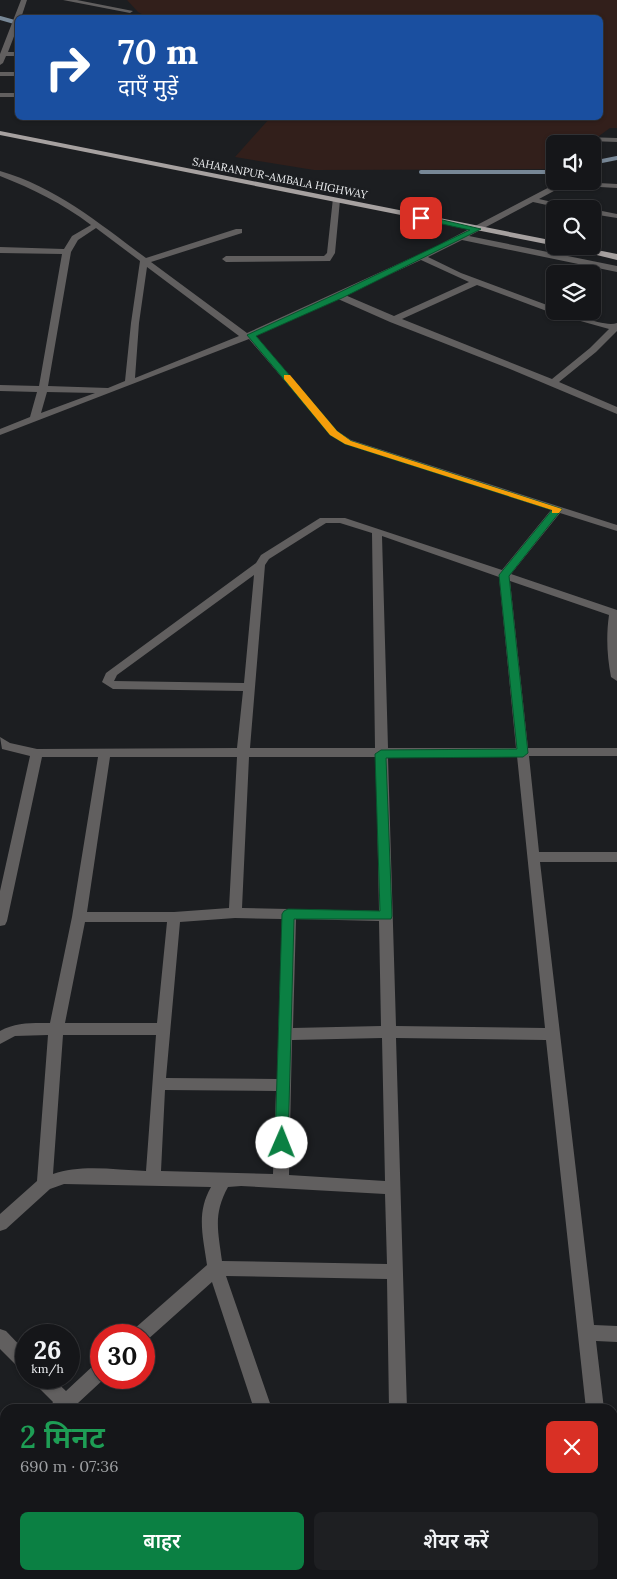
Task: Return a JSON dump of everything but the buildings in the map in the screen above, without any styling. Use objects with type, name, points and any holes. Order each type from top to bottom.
[{"type":"main road","name":"SAHARANPUR-AMBALA HIGHWAY","points":[[0,133],[546,242]]},
{"type":"main road","points":[[601,254],[617,257]]},
{"type":"street","points":[[18,15],[24,0]]},
{"type":"street","points":[[66,0],[130,11]]},
{"type":"street","points":[[2,58],[15,23]]},
{"type":"street","points":[[2,58],[15,55]]},
{"type":"street","points":[[0,74],[15,74]]},
{"type":"street","points":[[0,95],[15,96]]},
{"type":"street","points":[[601,139],[617,140]]},
{"type":"street","points":[[0,173],[58,198],[97,224],[144,261],[249,336],[334,433],[348,442],[617,528]]},
{"type":"street","points":[[601,185],[617,186]]},
{"type":"street","points":[[0,432],[249,336],[421,257],[551,190]]},
{"type":"street","points":[[226,258],[327,259],[331,253],[336,200]]},
{"type":"street","points":[[533,200],[546,203]]},
{"type":"street","points":[[601,213],[617,216]]},
{"type":"street","points":[[34,419],[42,388],[67,252],[75,238],[97,224]]},
{"type":"street","points":[[144,261],[239,231]]},
{"type":"street","points":[[461,237],[617,269]]},
{"type":"street","points":[[0,250],[67,252]]},
{"type":"street","points":[[421,257],[476,282],[546,307]]},
{"type":"street","points":[[130,383],[135,323],[144,261]]},
{"type":"street","points":[[393,320],[476,282]]},
{"type":"street","points":[[339,296],[393,320],[553,383],[617,411]]},
{"type":"street","points":[[583,320],[616,327]]},
{"type":"street","points":[[553,383],[593,350],[616,327]]},
{"type":"street","points":[[0,388],[111,390]]},
{"type":"street","points":[[558,509],[504,575],[533,857],[594,1404]]},
{"type":"street","points":[[249,687],[113,685],[108,682],[112,673],[260,565],[266,557],[324,520],[341,520],[377,531],[616,614],[612,631],[612,650],[617,677]]},
{"type":"street","points":[[377,531],[398,1404]]},
{"type":"street","points":[[235,913],[243,754],[260,565]]},
{"type":"street","points":[[0,741],[6,746],[37,753],[381,754],[617,752]]},
{"type":"street","points":[[45,1184],[56,1030],[79,917],[105,752]]},
{"type":"street","points":[[0,921],[37,753]]},
{"type":"street","points":[[533,857],[617,857]]},
{"type":"street","points":[[79,917],[235,913],[386,916]]},
{"type":"street","points":[[281,1182],[282,1084],[288,914]]},
{"type":"street","points":[[153,1179],[158,1084],[174,916]]},
{"type":"street","points":[[4,1032],[24,1029],[163,1029]]},
{"type":"street","points":[[284,1034],[389,1032],[553,1034]]},
{"type":"street","points":[[158,1084],[282,1084]]},
{"type":"street","points":[[0,1224],[45,1184],[64,1177],[224,1180],[394,1188]]},
{"type":"street","points":[[224,1180],[211,1202],[210,1210],[209,1224],[215,1268],[261,1404]]},
{"type":"street","points":[[152,1324],[215,1268],[395,1272]]},
{"type":"street","points":[[587,1333],[617,1334]]},
{"type":"street","points":[[0,1337],[15,1352]]},
{"type":"street","points":[[67,1404],[90,1381]]},
{"type":"street","points":[[50,1389],[63,1404]]},
{"type":"shaded area","points":[[127,0],[617,0],[617,128],[610,128],[600,135],[546,135],[546,169],[314,170],[235,157],[268,120],[603,120],[603,15],[144,15]]},
{"type":"waterway","points":[[0,18],[15,22]]},
{"type":"waterway","points":[[601,161],[617,158]]},
{"type":"waterway","points":[[421,172],[546,172]]},
{"type":"slow traffic","points":[[287,377],[334,433],[348,442],[558,509],[556,511]]},
{"type":"route","points":[[282,1143],[282,1084],[288,914],[386,916],[381,754],[523,753],[504,575],[558,509],[348,442],[334,433],[251,335],[339,296],[478,229],[421,218]]}]
